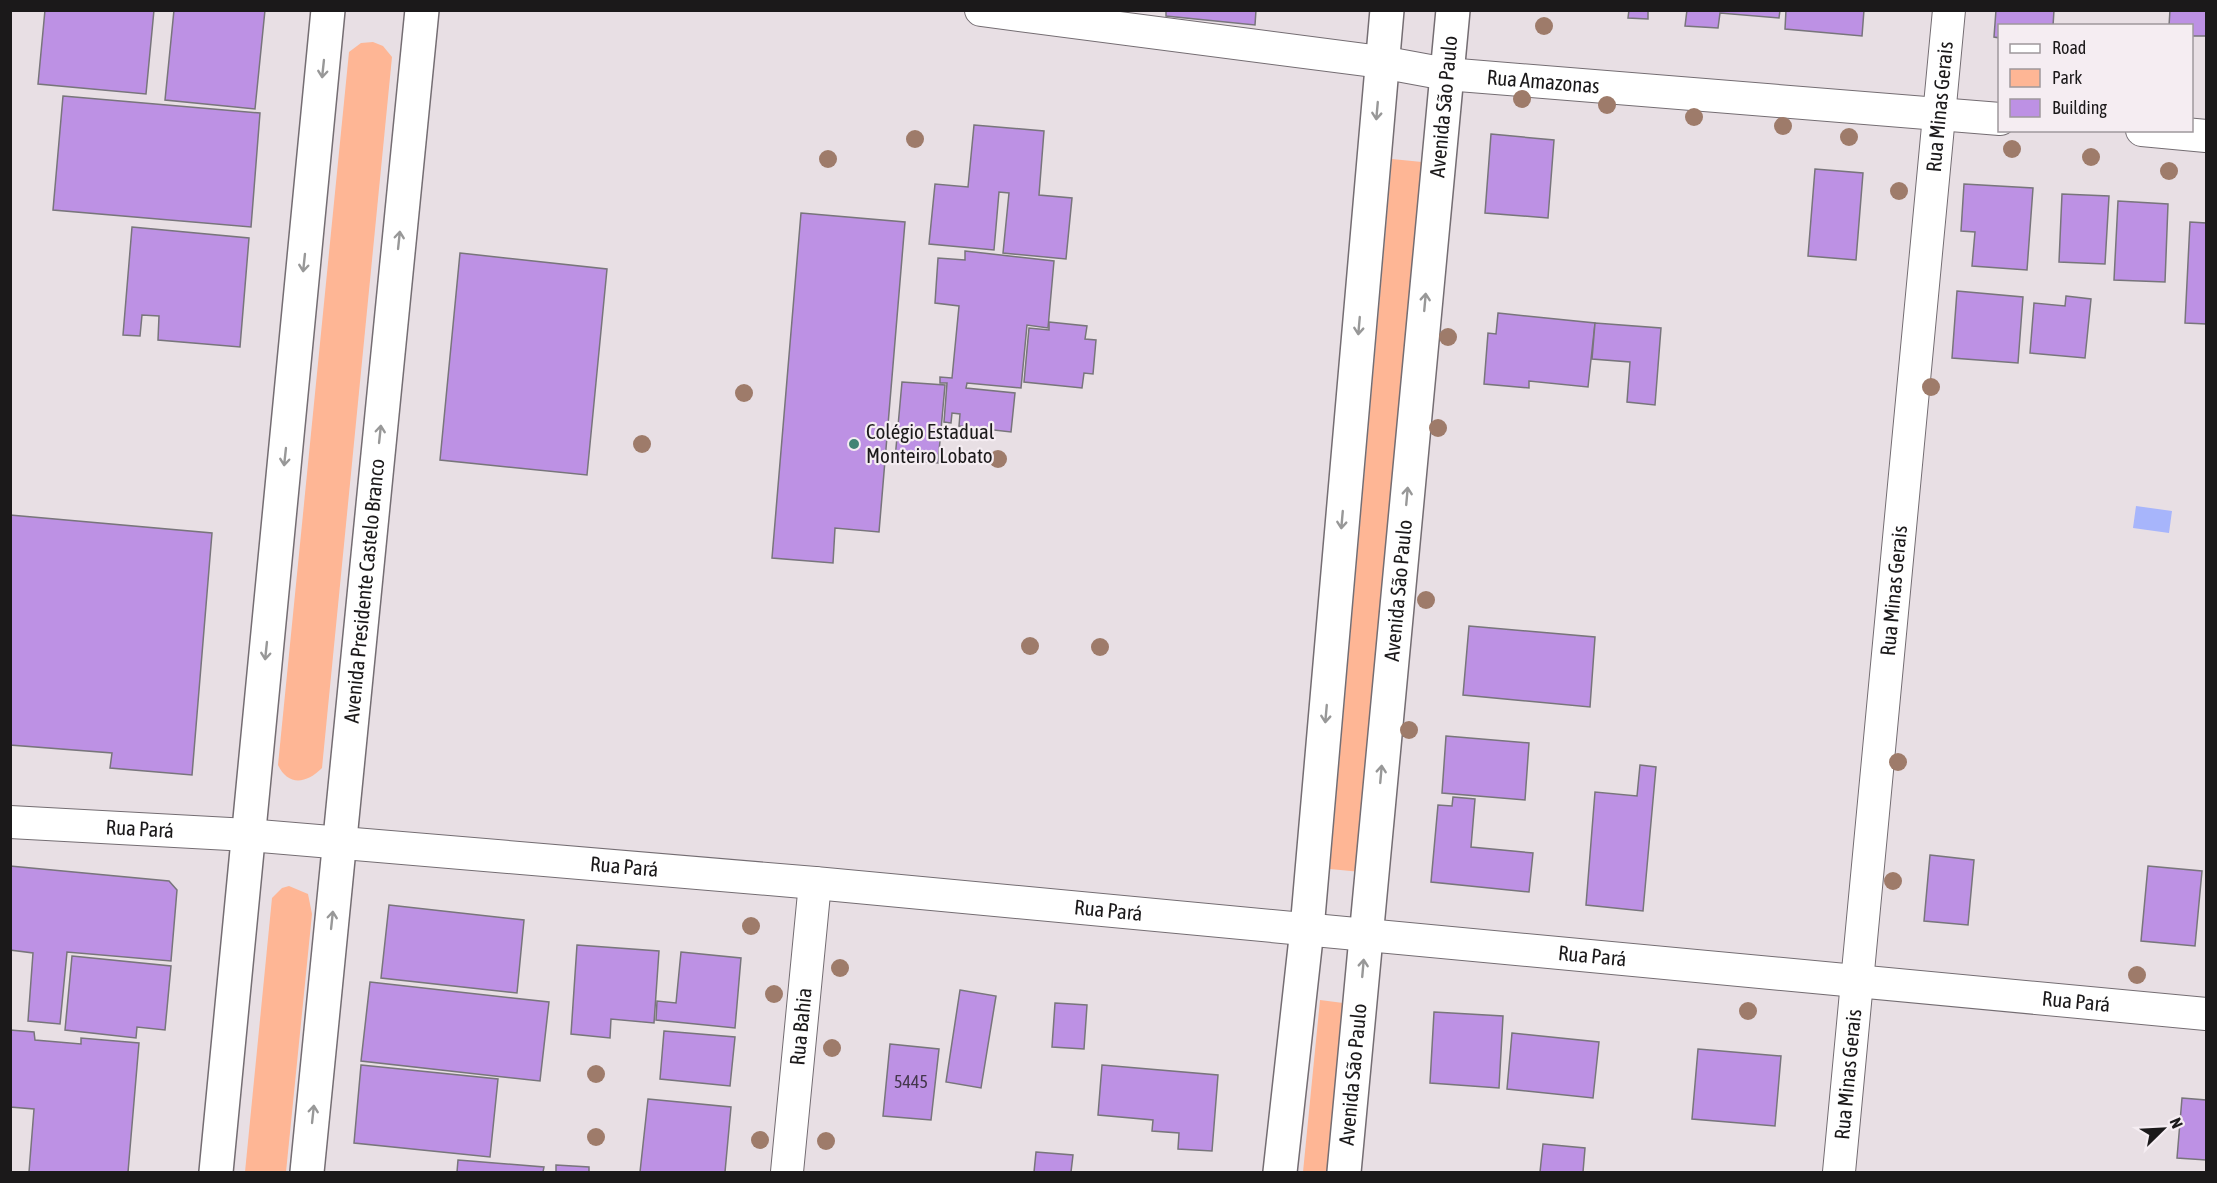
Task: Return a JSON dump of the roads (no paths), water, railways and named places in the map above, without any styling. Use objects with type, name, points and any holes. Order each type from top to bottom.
[{"type":"street","points":[[216,1173],[328,10]]},
{"type":"street","name":"Avenida Presidente Castelo Branco","points":[[307,1173],[422,10]]},
{"type":"street","name":"Rua Amazonas","points":[[981,10],[1381,62],[1446,74],[1998,119]]},
{"type":"street","points":[[1280,1173],[1307,929],[1387,10]]},
{"type":"street","name":"Avenida São Paulo","points":[[1344,1173],[1453,10]]},
{"type":"street","name":"Rua Minas Gerais","points":[[1839,1173],[1949,10]]},
{"type":"street","points":[[2163,132],[2206,136]]},
{"type":"street","name":"Rua Pará","points":[[10,822],[248,835],[815,883],[2206,1014]]},
{"type":"street","name":"Rua Bahia","points":[[787,1173],[815,883]]},
{"type":"water","points":[[2136,506],[2172,511],[2169,533],[2133,528]]},
{"type":"place","name":"Colégio Estadual Monteiro Lobato","points":[[854,444]]}]
